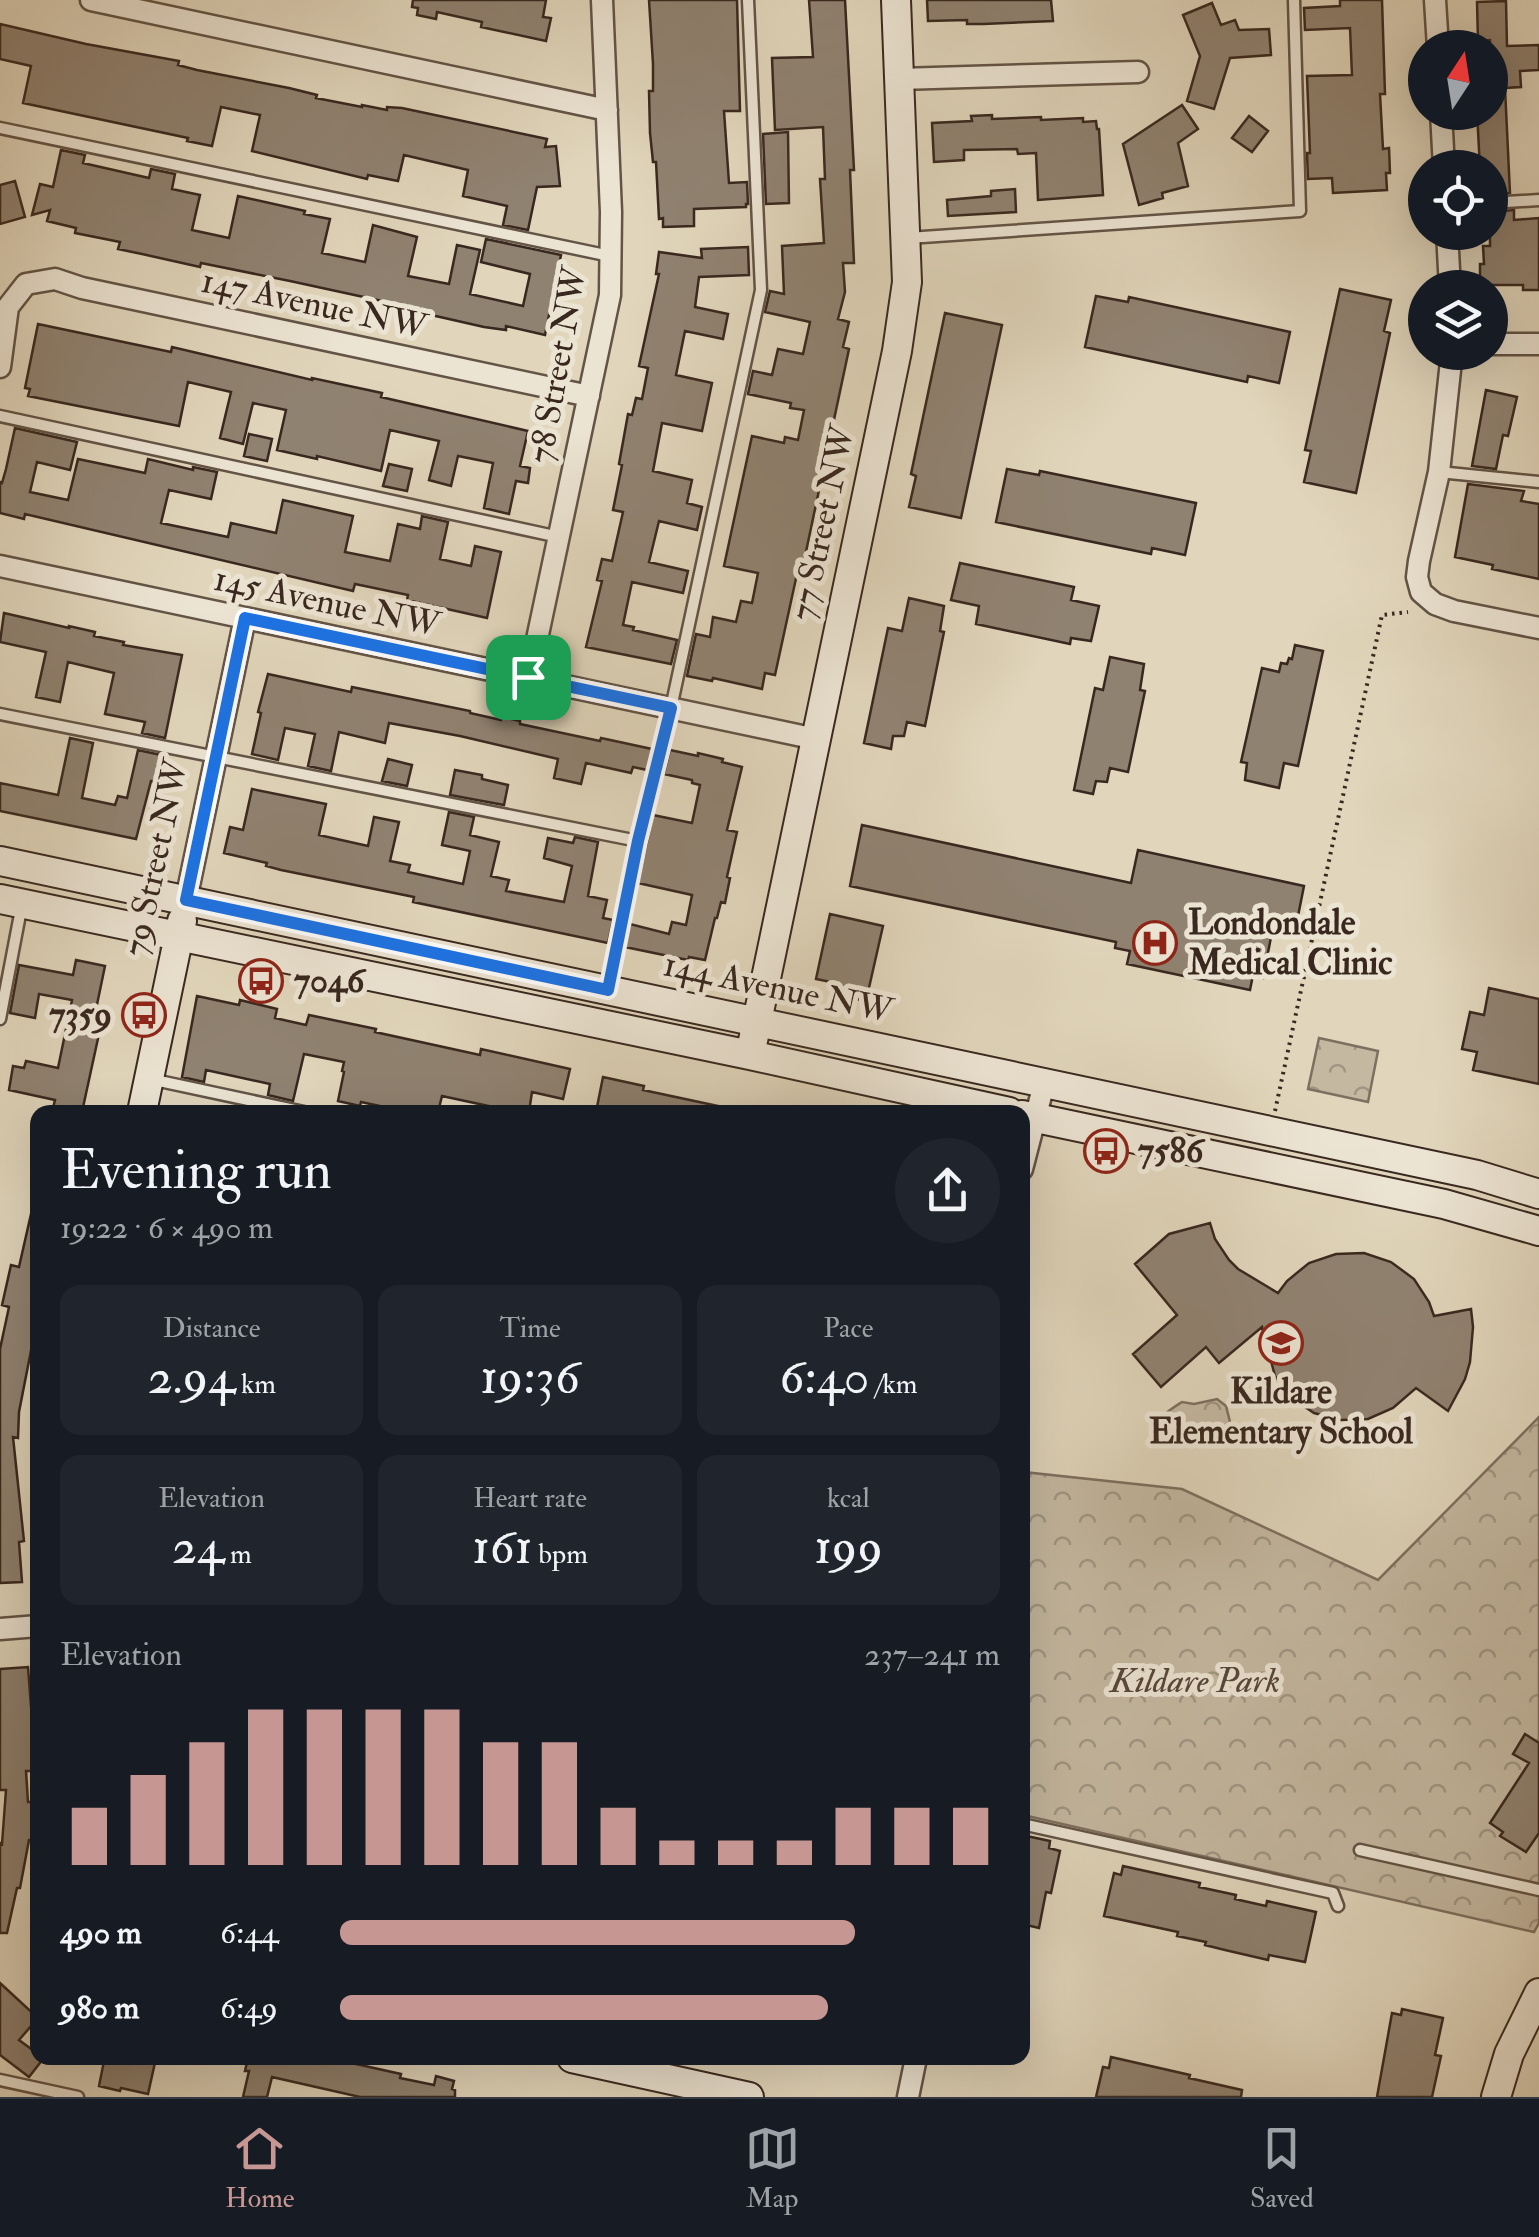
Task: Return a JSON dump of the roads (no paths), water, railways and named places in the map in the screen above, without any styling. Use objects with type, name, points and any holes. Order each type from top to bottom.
[{"type":"street","points":[[90,0],[115,2],[607,110]]},
{"type":"street","name":"78 Street NW","points":[[528,677],[610,294],[611,212],[602,0]]},
{"type":"street","name":"77 Street NW","points":[[750,1055],[897,351],[907,282],[896,0]]},
{"type":"street","points":[[1435,0],[1437,30]]},
{"type":"street","points":[[899,80],[1138,72]]},
{"type":"street","name":"147 Avenue NW","points":[[0,367],[8,307],[26,284],[55,278],[82,288],[589,396]]},
{"type":"street","points":[[1508,344],[1539,344]]},
{"type":"street","points":[[1450,370],[1439,472],[1417,578],[1421,592],[1435,604],[1454,610],[1539,628]]},
{"type":"street","name":"145 Avenue NW","points":[[0,566],[816,740]]},
{"type":"street","name":"79 Street NW","points":[[143,1105],[245,618]]},
{"type":"street","name":"144 Avenue NW","points":[[0,861],[1477,1175],[1539,1194]]},
{"type":"street","name":"144 Avenue NW","points":[[11,901],[977,1105]]},
{"type":"street","points":[[1029,1105],[1044,1084]]},
{"type":"street","name":"144 Avenue NW","points":[[1030,1117],[1444,1204],[1539,1231]]},
{"type":"street","points":[[0,1629],[30,1627]]},
{"type":"street","points":[[1496,2097],[1509,2054],[1539,1992]]},
{"type":"street","points":[[604,2065],[749,2097]]},
{"type":"street","points":[[908,2097],[915,2065]]},
{"type":"lane","points":[[608,990],[762,290],[748,0]]},
{"type":"lane","points":[[905,238],[1300,211],[1294,0]]},
{"type":"lane","points":[[0,128],[610,256]]},
{"type":"lane","points":[[1508,203],[1539,200]]},
{"type":"lane","points":[[0,416],[560,538]]},
{"type":"lane","points":[[1439,472],[1539,482]]},
{"type":"lane","points":[[0,714],[638,841]]},
{"type":"lane","points":[[0,1019],[11,901]]},
{"type":"lane","points":[[148,1079],[271,1105]]},
{"type":"lane","points":[[1030,1826],[1334,1893],[1338,1906]]},
{"type":"lane","points":[[1360,1850],[1539,1890]]},
{"type":"lane","points":[[0,2080],[78,2097]]},
{"type":"place","name":"Londondale Medical Clinic","points":[[1155,943]]},
{"type":"place","name":"7046","points":[[261,981]]},
{"type":"place","name":"7359","points":[[144,1015]]},
{"type":"place","name":"7586","points":[[1106,1151]]},
{"type":"place","name":"Kildare Elementary School","points":[[1281,1343]]},
{"type":"park label","name":"Kildare Park","points":[[1195,1681]]}]
